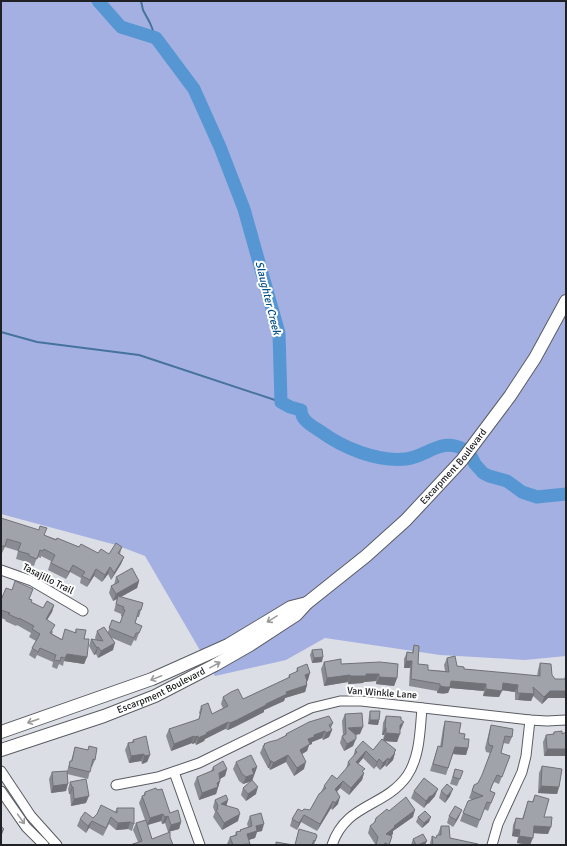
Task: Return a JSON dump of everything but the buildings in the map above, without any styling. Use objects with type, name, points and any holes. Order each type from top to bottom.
[{"type":"main road","name":"Escarpment Boulevard","points":[[1,750],[104,716],[156,696],[250,645],[296,615],[307,603],[366,556],[406,520],[446,478],[500,411],[535,358],[566,301]]},
{"type":"main road","name":"Escarpment Boulevard","points":[[1,732],[152,679],[228,645],[291,607],[307,603]]},
{"type":"street","name":"Tasajillo Trail","points":[[1,570],[32,581],[83,611]]},
{"type":"street","name":"Van Winkle Lane","points":[[116,785],[140,781],[174,772],[207,760],[311,708],[340,701],[361,701],[530,720],[566,720]]},
{"type":"street","points":[[332,845],[340,828],[349,817],[361,808],[395,790],[407,776],[414,762],[422,708]]},
{"type":"street","points":[[492,845],[498,824],[522,772],[526,756],[530,720]]},
{"type":"street","points":[[1,771],[24,807],[57,845]]},
{"type":"street","points":[[174,772],[200,845]]},
{"type":"street","points":[[1,791],[26,827],[41,842],[46,833]]},
{"type":"shaded area","points":[[1,1],[566,1],[566,656],[525,660],[440,655],[325,638],[286,660],[215,676],[145,556],[116,545],[1,514]]},
{"type":"waterway","name":"Slaughter Creek","points":[[98,1],[121,27],[156,38],[194,89],[220,147],[244,209],[279,333],[281,402],[290,407],[301,410],[301,414],[308,422],[339,443],[372,456],[406,459],[419,456],[442,446],[455,446],[469,452],[475,464],[483,473],[507,481],[522,492],[537,497],[566,494]]},
{"type":"waterway","points":[[141,1],[143,10],[156,38]]},
{"type":"waterway","points":[[1,332],[37,342],[139,355],[281,402]]}]
